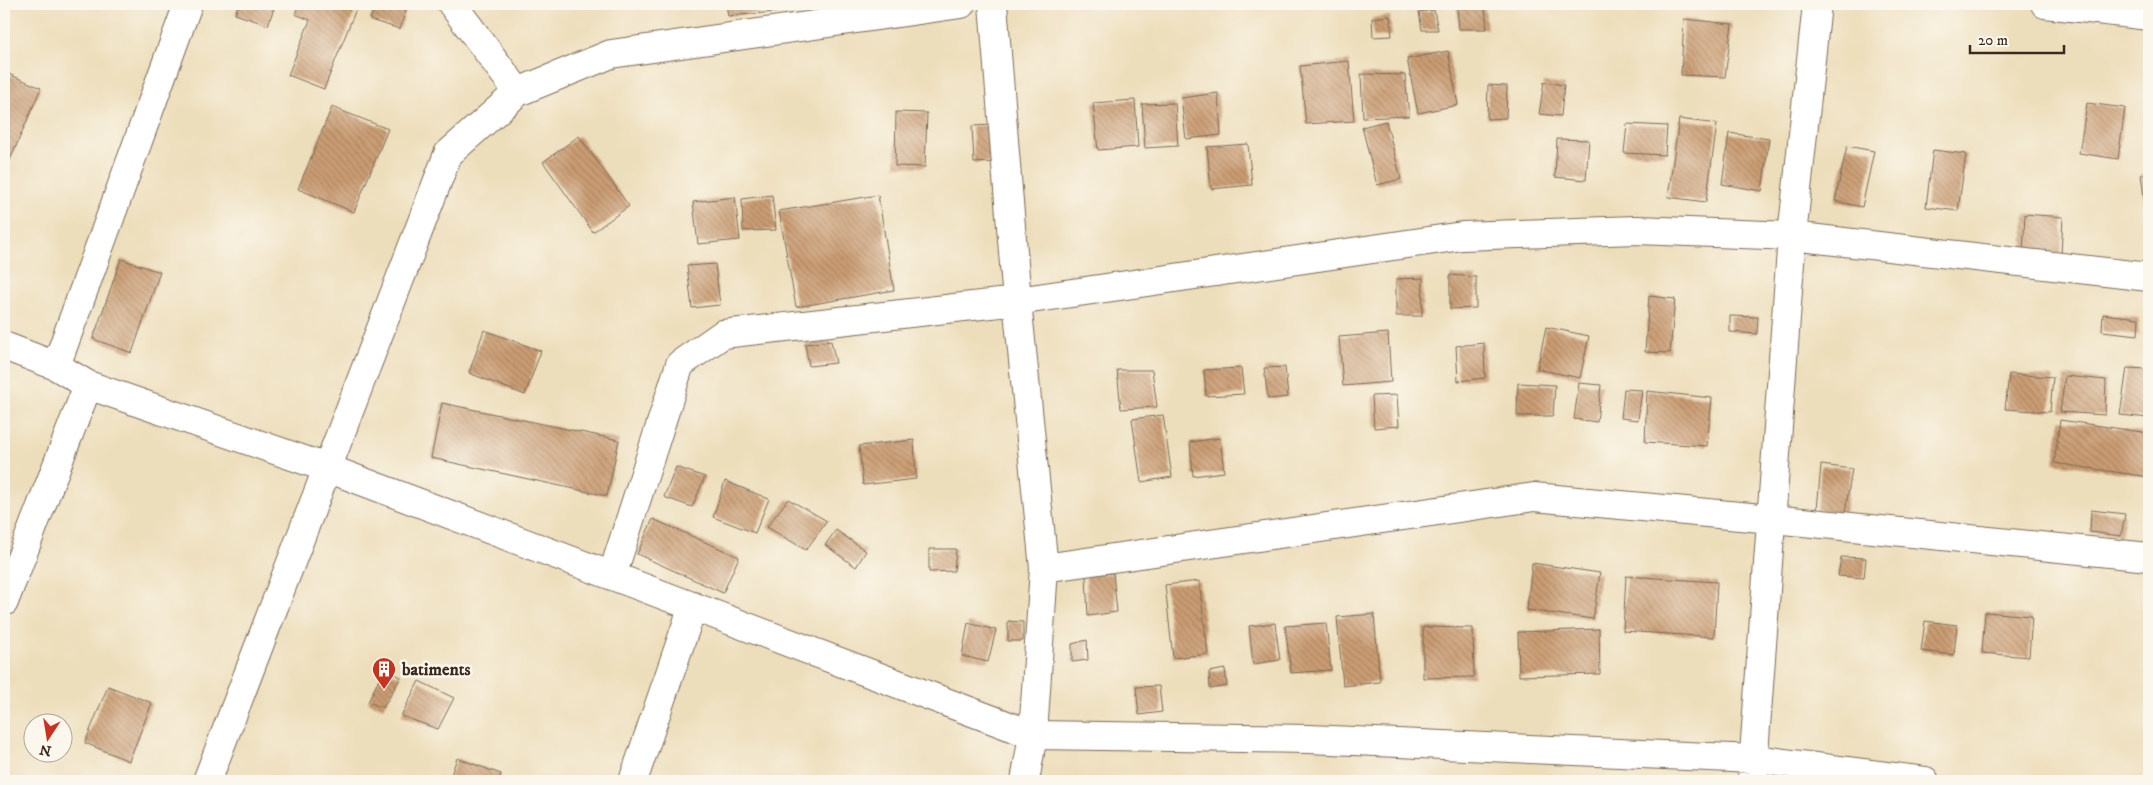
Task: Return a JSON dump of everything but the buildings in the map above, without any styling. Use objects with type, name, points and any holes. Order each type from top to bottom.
[{"type":"street","points":[[56,366],[188,4]]},
{"type":"street","points":[[452,4],[518,92]]},
{"type":"street","points":[[206,781],[448,154],[518,92],[611,54],[961,4]]},
{"type":"street","points":[[993,4],[1017,301],[1044,568],[1033,735],[1026,781]]},
{"type":"street","points":[[1753,770],[1792,236],[1817,4]]},
{"type":"street","points":[[2045,4],[2149,16]]},
{"type":"street","points":[[612,576],[680,364],[723,334],[1017,301],[1462,236],[1637,230],[1792,236],[2149,277]]},
{"type":"street","points":[[4,346],[56,366],[88,385],[327,468],[1033,735],[1309,739],[1924,781]]},
{"type":"street","points":[[4,602],[88,385]]},
{"type":"street","points":[[1044,568],[1534,497],[1772,518],[2149,557]]},
{"type":"street","points":[[633,781],[693,606]]},
{"type":"place","name":"batiments","points":[[384,690]]}]
